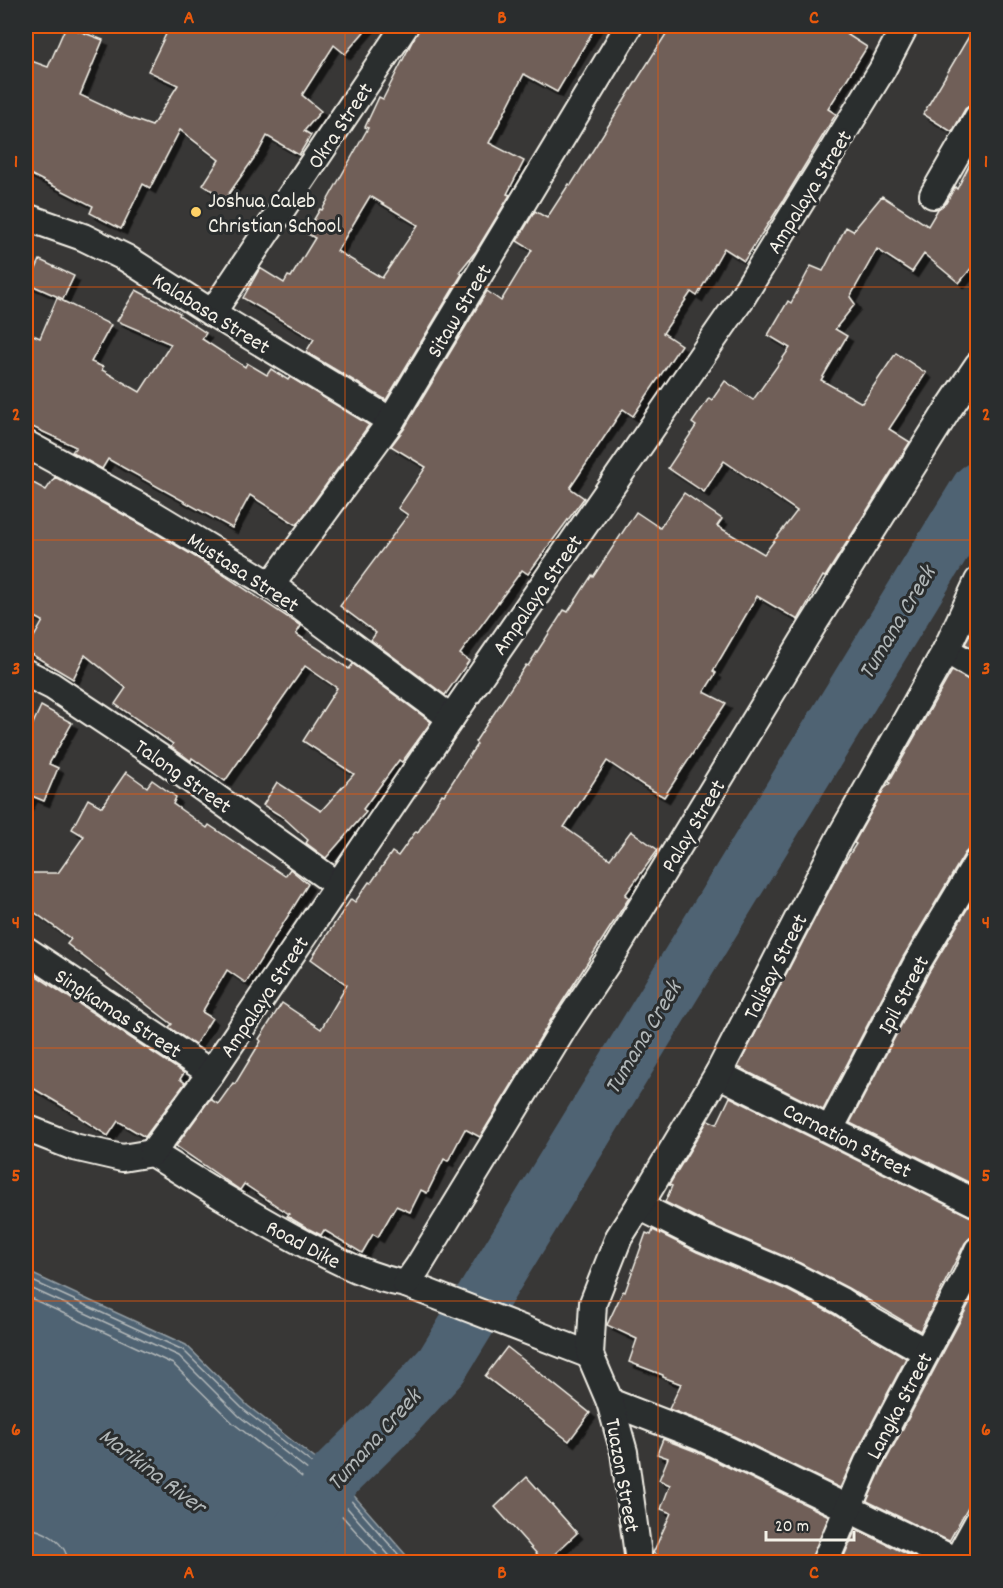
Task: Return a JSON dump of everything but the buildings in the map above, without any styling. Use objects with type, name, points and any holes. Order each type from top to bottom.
[{"type":"street","name":"Okra Street","points":[[212,313],[405,26]]},
{"type":"street","name":"Sitaw Street","points":[[271,585],[391,421],[629,26]]},
{"type":"street","name":"Ampalaya Street","points":[[152,1153],[212,1073],[451,718],[741,299],[882,70],[905,26]]},
{"type":"street","points":[[933,195],[978,117]]},
{"type":"street","name":"Kalabasa Street","points":[[26,217],[83,237],[126,258],[391,421]]},
{"type":"street","name":"Palay Street","points":[[406,1284],[565,1026],[613,954],[811,628],[978,365]]},
{"type":"street","name":"Mustasa Street","points":[[26,444],[153,514],[271,585],[451,718]]},
{"type":"street","name":"Talisay Street","points":[[590,1355],[593,1303],[619,1237],[718,1074],[839,839],[946,650],[978,581]]},
{"type":"street","points":[[946,650],[978,669]]},
{"type":"street","name":"Talong Street","points":[[26,673],[52,686],[165,761],[338,885]]},
{"type":"street","name":"Ipil Street","points":[[830,1129],[916,965],[978,861]]},
{"type":"street","name":"Singkamas Street","points":[[26,950],[212,1073]]},
{"type":"street","name":"Carnation Street","points":[[718,1074],[978,1204]]},
{"type":"street","points":[[26,1128],[74,1147],[122,1158],[152,1153]]},
{"type":"street","name":"Road Dike","points":[[152,1153],[257,1219],[350,1267],[382,1280],[406,1284],[590,1355]]},
{"type":"street","points":[[639,1206],[703,1238],[802,1281],[841,1301],[926,1352]]},
{"type":"street","name":"Langka Street","points":[[825,1563],[868,1462],[978,1250]]},
{"type":"street","name":"Tuazon Street","points":[[590,1355],[610,1402],[624,1452],[639,1563]]},
{"type":"street","points":[[610,1402],[703,1438],[848,1508],[954,1563],[978,1522]]},
{"type":"water","name":"Marikina River","points":[[26,1271],[186,1345],[248,1406],[336,1475],[412,1562],[50,1562],[26,1550]]},
{"type":"waterway","name":"Tumana Creek","points":[[279,1562],[336,1475],[392,1420],[442,1365],[978,489]]},
{"type":"place","name":"Joshua Caleb Christian School","points":[[196,212]]}]
